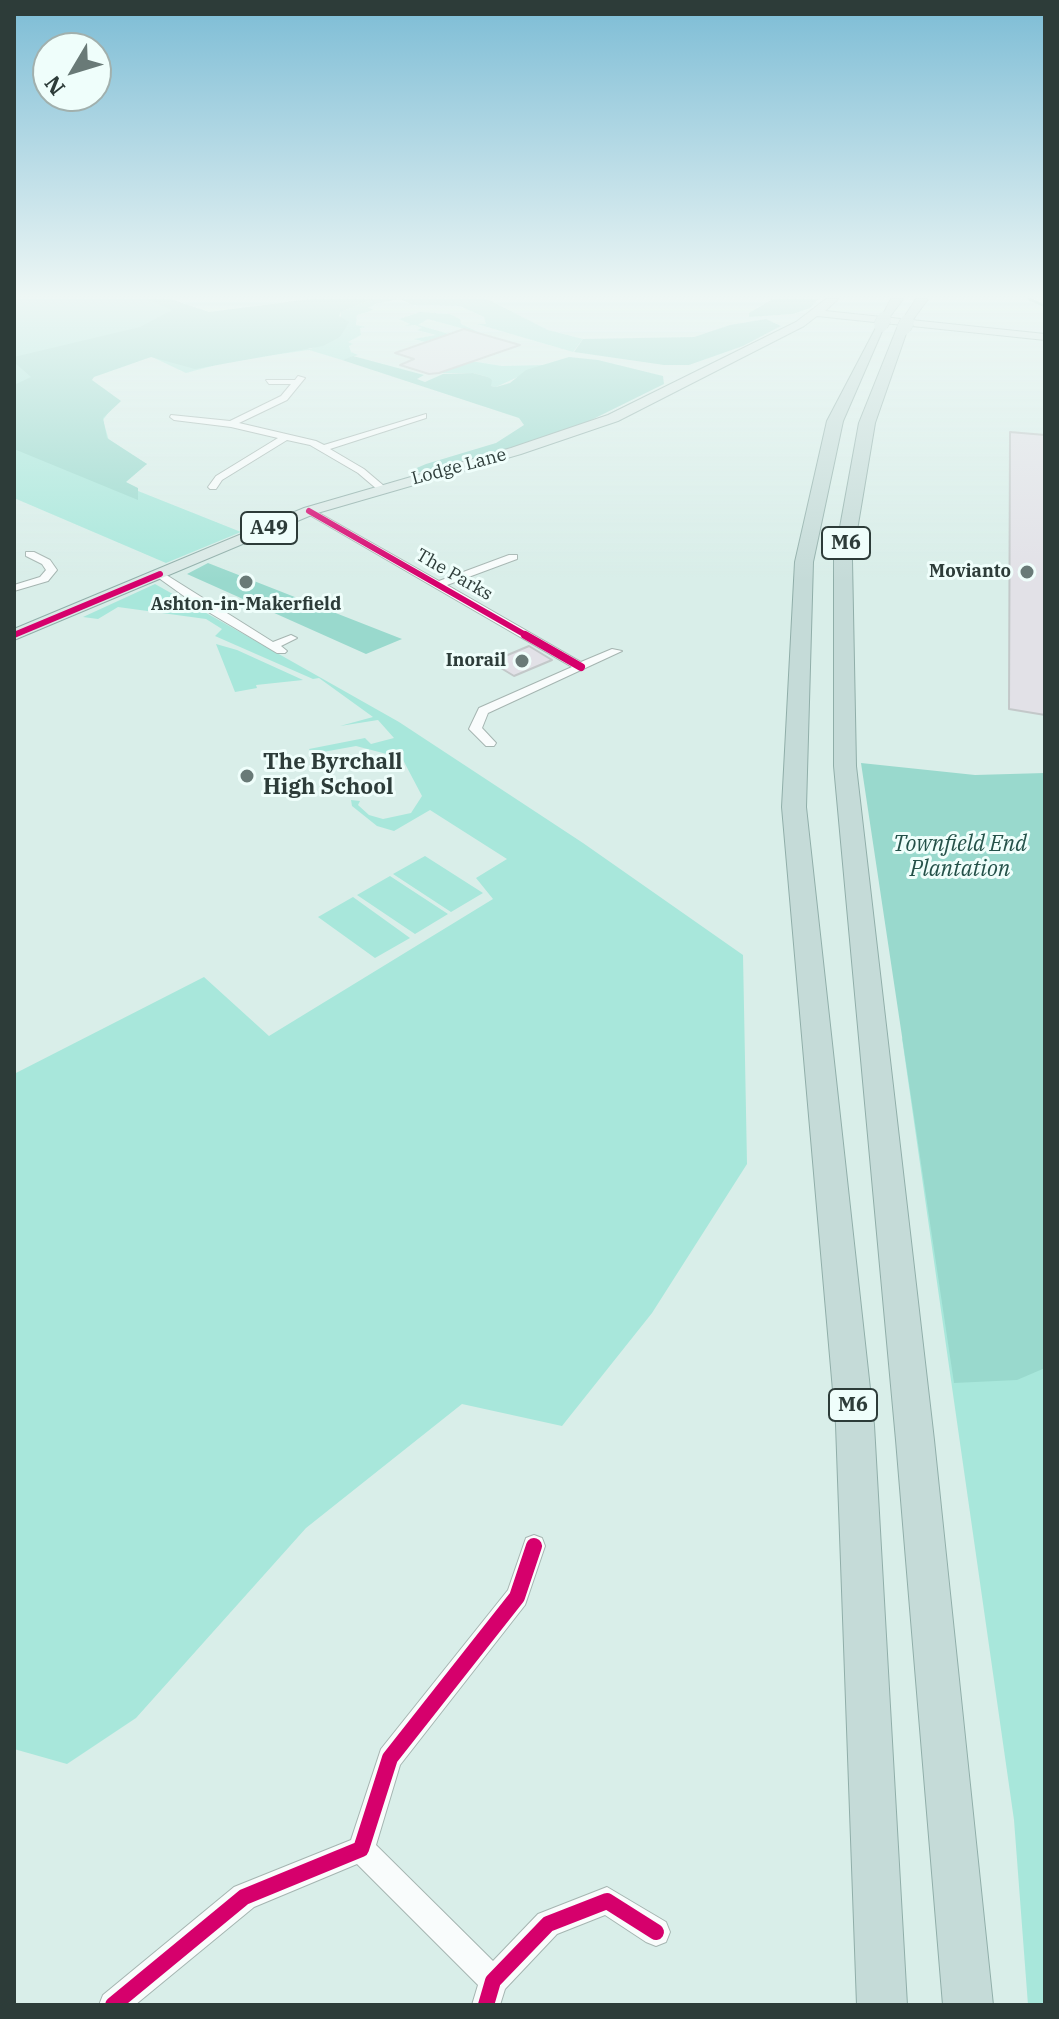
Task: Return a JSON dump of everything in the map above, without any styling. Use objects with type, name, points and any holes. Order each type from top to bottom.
[{"type":"highway","name":"M6","points":[[848,393],[835,421],[804,562],[794,807],[855,1425],[882,2005]]},
{"type":"highway","name":"M6","points":[[879,393],[867,423],[843,560],[845,766],[915,1440],[968,2005]]},
{"type":"main road","name":"Lodge Lane","points":[[160,574],[309,511],[516,451],[613,418],[662,393]]},
{"type":"main road","name":"A49","points":[[14,635],[160,574]]},
{"type":"street","points":[[231,424],[289,393]]},
{"type":"street","points":[[325,448],[423,416]]},
{"type":"street","points":[[174,417],[231,424],[325,448],[381,488]]},
{"type":"street","points":[[213,487],[219,478],[285,437]]},
{"type":"street","name":"The Parks","points":[[309,511],[581,667]]},
{"type":"street","points":[[16,559],[44,548]]},
{"type":"street","points":[[14,588],[44,579],[52,570],[46,562],[30,554]]},
{"type":"street","name":"The Parks","points":[[438,585],[513,557]]},
{"type":"street","points":[[160,574],[199,602],[277,649],[291,638]]},
{"type":"street","points":[[490,743],[475,729],[483,711],[616,651]]},
{"type":"street","points":[[361,1849],[390,1758],[517,1597],[534,1546]]},
{"type":"street","points":[[361,1849],[489,1993],[548,1924],[607,1901],[656,1932]]},
{"type":"street","points":[[113,2005],[244,1897],[361,1849]]},
{"type":"green space","points":[[14,393],[96,393],[111,409],[103,420],[109,441],[147,464],[113,481],[241,532],[166,563],[14,498]]},
{"type":"green space","points":[[14,393],[110,393],[121,401],[103,418],[107,438],[147,464],[126,482],[138,488],[138,500],[14,449]]},
{"type":"green space","points":[[443,393],[645,393],[571,430],[441,470],[414,473],[412,470],[496,443],[524,425],[519,418]]},
{"type":"green space","points":[[208,563],[402,639],[366,654],[187,574]]},
{"type":"green space","points":[[155,584],[399,722],[583,843],[743,955],[747,1164],[652,1313],[562,1426],[462,1404],[306,1528],[136,1718],[67,1764],[14,1749],[14,1074],[204,977],[269,1036],[493,899],[476,878],[507,859],[430,810],[394,831],[377,826],[352,806],[351,800],[360,801],[358,805],[369,815],[383,819],[411,813],[422,796],[402,758],[356,746],[312,754],[309,749],[365,738],[371,744],[394,738],[378,720],[340,726],[373,717],[319,678],[313,679],[215,636],[222,629],[206,619],[118,607],[98,619],[83,617]]},
{"type":"green space","points":[[216,644],[237,650],[303,680],[256,685],[257,688],[235,692]]},
{"type":"green space","name":"Townfield End Plantation","points":[[861,763],[975,775],[1045,773],[1045,1368],[1017,1380],[954,1383]]},
{"type":"green space","points":[[425,856],[483,893],[451,912],[393,874]]},
{"type":"green space","points":[[390,876],[448,914],[415,934],[357,895]]},
{"type":"green space","points":[[353,897],[410,938],[375,958],[318,917]]},
{"type":"green space","points":[[902,1038],[1045,1135],[1045,2005],[1028,2005],[1014,1820]]},
{"type":"building","name":"Movianto","points":[[1010,432],[1045,435],[1045,715],[1009,709]]},
{"type":"building","name":"Inorail","points":[[529,646],[552,660],[514,676],[491,662]]},
{"type":"cycle path","points":[[309,511],[581,667]]},
{"type":"cycle path","points":[[14,635],[160,574]]},
{"type":"cycle path","points":[[113,2005],[244,1897],[361,1849],[390,1758],[517,1597],[534,1546]]},
{"type":"cycle path","points":[[486,2005],[493,1981],[548,1924],[607,1901],[656,1932]]},
{"type":"place","name":"Movianto","points":[[1027,572]]},
{"type":"place","name":"Ashton-in-Makerfield","points":[[246,582]]},
{"type":"place","name":"Inorail","points":[[522,661]]},
{"type":"place","name":"The Byrchall High School","points":[[247,776]]}]
